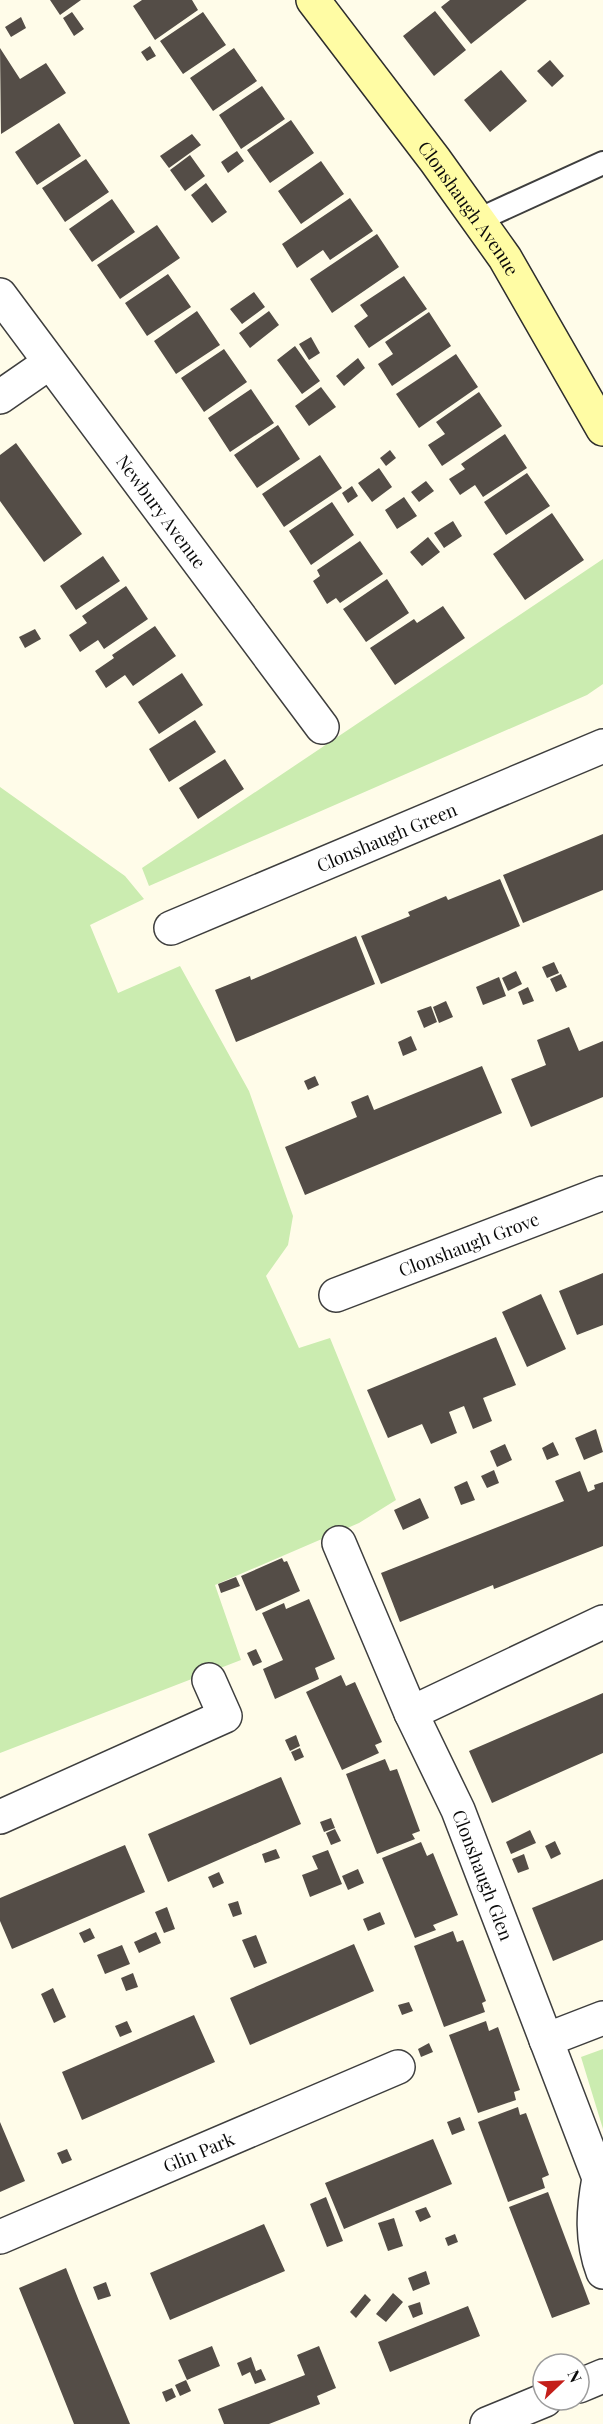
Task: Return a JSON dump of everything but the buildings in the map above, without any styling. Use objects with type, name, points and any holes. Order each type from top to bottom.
[{"type":"street","name":"Clonshaugh Avenue","points":[[318,2],[505,258],[603,429]]},
{"type":"street","name":"Newbury Avenue","points":[[0,295],[322,727]]},
{"type":"street","points":[[0,397],[49,363]]},
{"type":"street","name":"Clonshaugh Green","points":[[171,928],[603,746]]},
{"type":"street","name":"Clonshaugh Grove","points":[[336,1295],[603,1193]]},
{"type":"street","name":"Clonshaugh Glen","points":[[339,1542],[411,1713],[458,1810],[601,2178],[593,2226],[597,2256],[603,2271]]},
{"type":"street","points":[[411,1713],[603,1622]]},
{"type":"street","points":[[0,1817],[225,1716],[209,1680]]},
{"type":"street","points":[[546,2040],[603,2018]]},
{"type":"street","name":"Glin Park","points":[[0,2237],[398,2067]]},
{"type":"street","points":[[488,2424],[531,2406]]},
{"type":"lane","points":[[478,220],[603,163]]},
{"type":"green space","points":[[603,559],[603,684],[587,695],[149,886],[142,868]]},
{"type":"green space","points":[[0,787],[125,876],[144,899],[90,925],[118,993],[180,966],[249,1091],[293,1216],[288,1245],[266,1276],[299,1348],[330,1338],[396,1500],[359,1523],[215,1585],[241,1660],[0,1753]]},
{"type":"green space","points":[[603,2049],[603,2129],[581,2057]]}]
